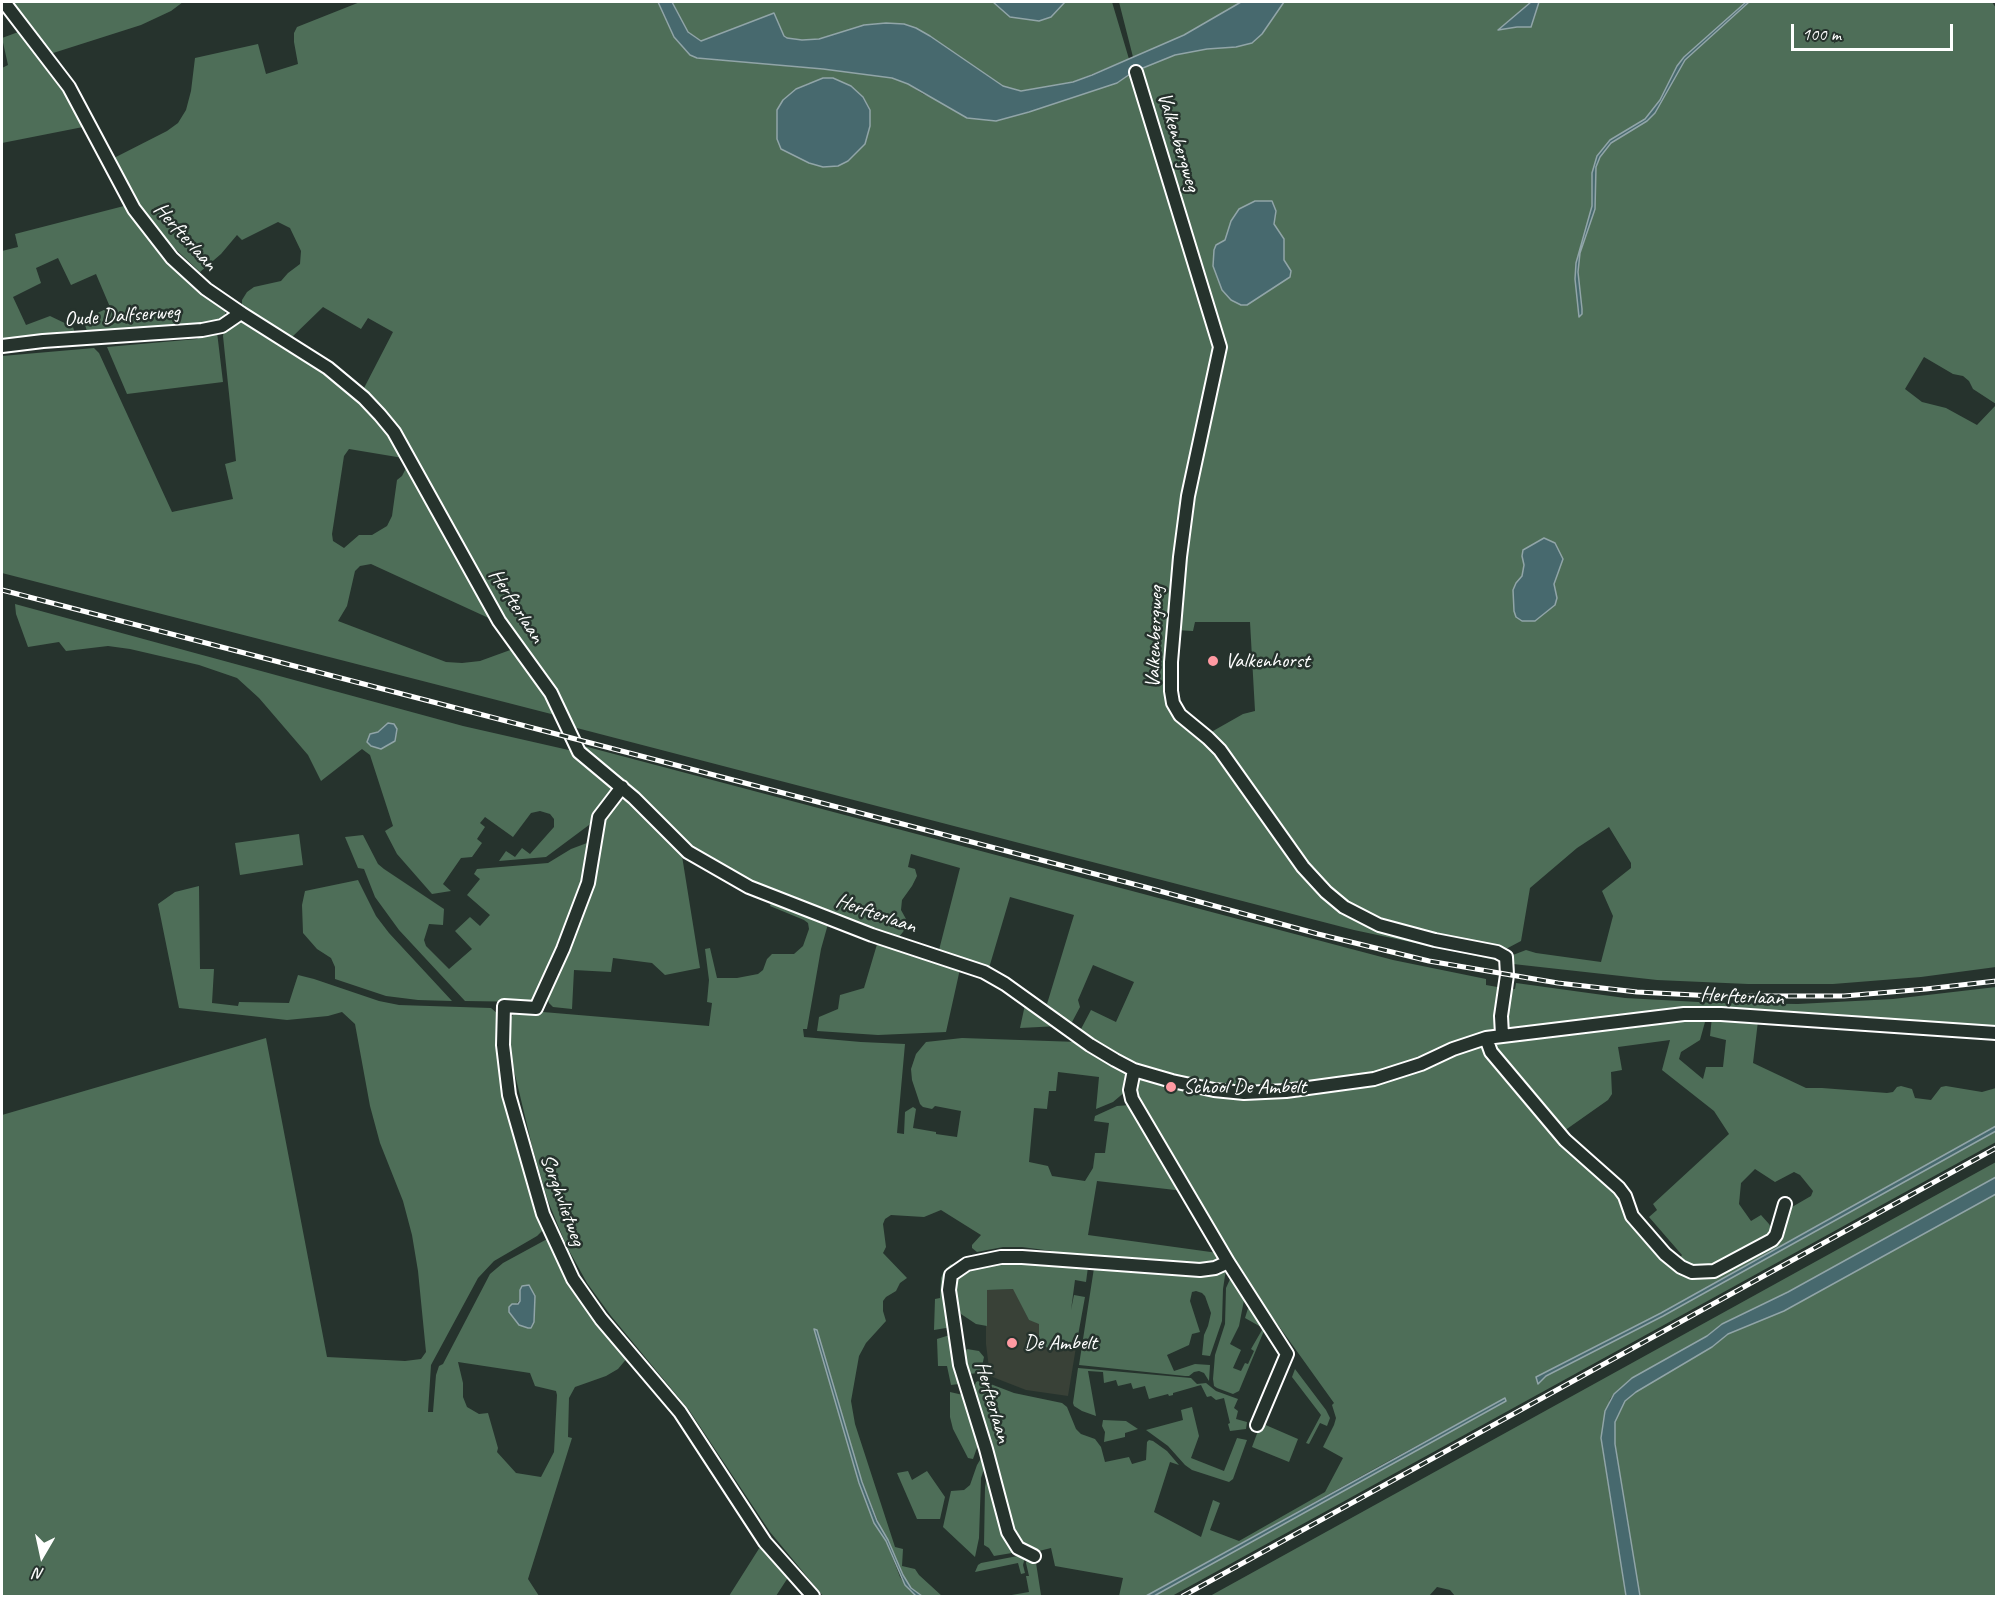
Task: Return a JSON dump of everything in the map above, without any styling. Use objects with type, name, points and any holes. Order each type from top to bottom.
[{"type":"street","name":"Herfterlaan","points":[[3,2],[69,87],[134,209],[172,258],[206,289],[241,314],[328,368],[364,398],[394,432],[499,621],[551,693],[576,746],[585,757],[622,787],[676,842],[711,867],[749,887],[872,935],[984,972],[1014,990],[1090,1045],[1134,1070],[1172,1082],[1214,1090],[1245,1093],[1286,1091],[1374,1078],[1421,1064],[1453,1049],[1486,1038],[1700,1013],[1996,1033]]},
{"type":"street","name":"Valkenbergweg","points":[[1136,72],[1220,347],[1188,496],[1181,548],[1171,671],[1173,703],[1180,715],[1220,750],[1303,867],[1326,892],[1344,907],[1379,925],[1435,940],[1503,954],[1506,957],[1507,975],[1501,1016],[1502,1035]]},
{"type":"street","name":"Oude Dalfserweg","points":[[2,346],[202,330],[222,326],[241,314]]},
{"type":"street","name":"Sorghvlietweg","points":[[622,787],[599,817],[588,883],[563,949],[536,1008],[504,1006],[503,1056],[509,1095],[543,1214],[573,1279],[602,1319],[680,1412],[765,1542],[813,1596]]},
{"type":"street","points":[[1486,1038],[1491,1052],[1565,1140],[1619,1188],[1625,1196],[1632,1216],[1665,1254],[1681,1267],[1692,1272],[1714,1271],[1772,1240],[1776,1235],[1785,1204]]},
{"type":"street","points":[[1134,1070],[1130,1090],[1132,1099],[1228,1262],[1287,1354],[1257,1425]]},
{"type":"street","name":"Herfterlaan","points":[[1034,1556],[1018,1548],[1008,1532],[960,1365],[949,1290],[951,1275],[967,1264],[1001,1257],[1205,1270],[1228,1262]]},
{"type":"shaded area","name":"De Ambelt","points":[[1014,1289],[1029,1320],[1039,1323],[1061,1348],[1077,1341],[1068,1396],[1026,1390],[990,1376],[986,1344],[986,1290]]},
{"type":"green space","points":[[8,2],[183,2],[171,11],[141,25],[50,54]]},
{"type":"green space","points":[[360,2],[658,2],[674,37],[690,55],[697,58],[823,69],[892,78],[908,84],[923,94],[996,121],[1117,83],[1133,72],[1217,343],[1199,436],[1169,695],[1213,747],[1293,859],[1351,914],[1496,954],[1495,960],[1354,930],[573,727],[561,698],[504,619],[363,390],[393,332],[368,318],[361,329],[323,307],[290,339],[242,307],[242,300],[254,287],[281,281],[300,264],[301,251],[290,228],[278,222],[242,240],[237,235],[221,254],[200,272],[154,229],[140,211],[112,159],[178,123],[186,110],[191,91],[195,58],[258,44],[266,74],[298,64],[294,42],[297,27]],"holes":[[[809,83],[851,86],[863,97],[869,107],[870,126],[865,144],[848,161],[778,120],[778,110],[796,89]]]},
{"type":"green space","points":[[672,2],[993,2],[1002,10],[1051,17],[1065,2],[1112,2],[1129,59],[1073,82],[1021,91],[1003,86],[930,36],[904,24],[864,25],[819,39],[802,40],[784,36],[774,13],[701,41],[688,32]]},
{"type":"green space","points":[[1119,2],[1241,2],[1222,13],[1249,2],[1992,2],[1996,8],[1996,404],[1973,389],[1963,376],[1953,374],[1924,357],[1905,389],[1922,402],[1946,408],[1977,425],[1996,405],[1996,967],[1921,977],[1833,984],[1748,984],[1657,980],[1513,964],[1513,955],[1526,950],[1601,962],[1613,916],[1602,891],[1631,868],[1631,863],[1609,827],[1577,848],[1530,888],[1521,941],[1504,950],[1458,942],[1362,914],[1318,879],[1215,739],[1213,731],[1243,714],[1255,711],[1250,622],[1195,622],[1193,631],[1176,630],[1192,494],[1221,335],[1133,57]]},
{"type":"green space","points":[[21,31],[54,75],[83,127],[2,143],[2,68],[8,65],[2,38]]},
{"type":"green space","points":[[124,206],[161,253],[226,309],[224,319],[218,323],[88,334],[85,319],[110,307],[96,274],[71,285],[58,258],[36,268],[41,283],[13,297],[26,325],[50,316],[73,327],[76,337],[2,344],[2,251],[18,247],[15,234]]},
{"type":"green space","points":[[243,322],[311,363],[352,394],[377,419],[403,458],[349,449],[344,456],[332,534],[333,541],[344,548],[359,535],[372,535],[387,526],[392,516],[397,480],[407,466],[493,620],[371,564],[360,566],[355,571],[347,606],[338,621],[446,662],[480,661],[513,649],[559,716],[2,573],[2,356],[94,348],[99,353],[172,512],[233,499],[225,464],[236,461],[223,336],[224,330]]},
{"type":"green space","points":[[217,332],[223,382],[127,394],[107,347],[197,339],[202,334]]},
{"type":"green space","points":[[15,604],[463,726],[573,751],[606,780],[611,787],[610,794],[589,825],[546,857],[499,861],[506,851],[515,857],[522,848],[530,854],[554,827],[554,819],[550,814],[540,811],[531,813],[513,837],[485,817],[480,823],[485,827],[477,839],[482,843],[472,857],[461,858],[443,884],[451,891],[432,894],[397,854],[385,831],[393,826],[370,755],[362,749],[321,781],[308,755],[259,698],[237,678],[199,665],[130,649],[108,646],[66,651],[59,642],[28,647],[16,614]]},
{"type":"green space","points":[[580,745],[1393,960],[1486,979],[1486,985],[1503,988],[1497,1028],[1495,1031],[1373,1075],[1278,1087],[1220,1087],[1155,1072],[1114,1054],[1081,1029],[1091,1010],[1116,1022],[1134,982],[1093,965],[1078,1000],[1080,1007],[1071,1024],[1047,1004],[1074,915],[1010,897],[989,968],[939,950],[960,868],[911,854],[908,867],[915,869],[917,876],[902,900],[901,910],[906,919],[906,928],[899,937],[846,920],[748,879],[689,847]]},
{"type":"green space","points":[[623,800],[631,802],[682,856],[700,968],[665,975],[652,963],[613,958],[611,972],[574,970],[572,1009],[553,1007],[546,994],[569,944],[599,829],[615,802]]},
{"type":"green space","points":[[299,834],[303,865],[240,875],[235,843]]},
{"type":"green space","points":[[363,835],[378,864],[444,909],[443,925],[429,924],[424,940],[426,946],[449,969],[472,949],[455,931],[470,917],[480,926],[490,915],[467,895],[480,879],[474,874],[477,869],[548,863],[571,849],[587,843],[589,847],[586,869],[564,937],[534,1002],[465,1001],[399,930],[375,897],[364,869],[358,868],[345,837]]},
{"type":"green space","points":[[358,880],[376,916],[389,933],[452,1001],[386,996],[335,979],[335,967],[331,958],[317,949],[303,933],[302,905],[305,891]]},
{"type":"green space","points":[[199,886],[200,969],[214,969],[212,1003],[238,1006],[239,1002],[289,1003],[298,975],[379,1001],[399,1005],[491,1008],[498,1014],[544,1229],[537,1236],[494,1261],[478,1278],[431,1365],[428,1412],[433,1412],[436,1375],[439,1366],[443,1364],[490,1274],[503,1263],[549,1238],[628,1357],[618,1369],[606,1376],[575,1387],[569,1398],[568,1437],[572,1438],[528,1579],[539,1596],[2,1596],[2,1115],[266,1038],[327,1357],[405,1361],[421,1359],[426,1352],[412,1235],[403,1201],[380,1143],[370,1106],[355,1024],[342,1012],[328,1016],[287,1020],[179,1008],[158,904],[175,892]],"holes":[[[529,1285],[535,1296],[534,1322],[531,1328],[522,1326],[516,1304],[520,1300],[522,1286]],[[458,1362],[530,1373],[535,1386],[556,1391],[554,1452],[541,1477],[516,1473],[497,1452],[498,1448],[488,1413],[479,1414],[467,1407],[463,1397],[463,1383]]]},
{"type":"green space","points":[[771,902],[828,924],[821,949],[807,1029],[803,1029],[804,1037],[905,1044],[897,1133],[904,1134],[905,1112],[913,1107],[916,1109],[913,1128],[957,1137],[961,1111],[935,1106],[932,1109],[923,1107],[912,1080],[911,1069],[916,1054],[926,1042],[962,1038],[1078,1042],[1125,1071],[1126,1091],[1113,1102],[1096,1109],[1099,1077],[1058,1072],[1056,1091],[1049,1091],[1047,1109],[1034,1108],[1029,1162],[1048,1166],[1052,1176],[1085,1181],[1093,1168],[1095,1153],[1105,1153],[1109,1123],[1094,1121],[1095,1116],[1117,1106],[1130,1105],[1184,1191],[1097,1181],[1088,1235],[1218,1253],[1221,1259],[1215,1265],[1052,1256],[1052,1251],[1022,1247],[1003,1247],[977,1252],[972,1245],[981,1235],[941,1210],[924,1217],[891,1215],[885,1219],[883,1224],[886,1247],[883,1253],[907,1278],[883,1301],[886,1321],[866,1343],[859,1356],[851,1401],[855,1424],[895,1547],[903,1549],[902,1566],[915,1569],[942,1596],[922,1596],[911,1588],[903,1575],[862,1482],[817,1330],[859,1483],[900,1577],[916,1596],[823,1596],[770,1532],[689,1410],[611,1316],[587,1283],[566,1245],[548,1201],[532,1146],[507,1041],[508,1021],[511,1017],[516,1012],[531,1011],[709,1026],[712,1003],[707,1002],[709,980],[705,949],[710,948],[717,978],[737,978],[758,974],[763,970],[767,959],[772,954],[794,954],[803,946],[809,929],[808,923],[770,906]]},
{"type":"green space","points":[[878,941],[960,969],[946,1032],[878,1035],[817,1031],[819,1017],[838,1009],[840,995],[864,988]]},
{"type":"green space","points":[[1516,983],[1625,998],[1717,1003],[1798,1004],[1893,999],[1996,987],[1996,1029],[1723,1011],[1509,1030],[1504,1022],[1508,988],[1515,989]]},
{"type":"green space","points":[[1026,1000],[1059,1026],[1020,1028]]},
{"type":"green space","points":[[1712,1017],[1758,1021],[1753,1063],[1806,1088],[1887,1093],[1901,1086],[1912,1089],[1915,1098],[1931,1100],[1941,1087],[1946,1086],[1982,1092],[1996,1088],[1996,1126],[1661,1313],[1537,1377],[1538,1383],[1546,1376],[1663,1316],[1996,1131],[1996,1142],[1172,1596],[1154,1596],[1506,1399],[1383,1464],[1146,1596],[1119,1596],[1123,1578],[1055,1566],[1051,1548],[1039,1551],[1028,1550],[1013,1535],[977,1398],[975,1385],[980,1380],[1014,1393],[1062,1403],[1067,1407],[1076,1429],[1081,1434],[1095,1439],[1101,1447],[1105,1462],[1129,1457],[1132,1464],[1146,1460],[1147,1442],[1153,1441],[1167,1451],[1179,1465],[1170,1462],[1154,1512],[1201,1537],[1213,1500],[1220,1503],[1210,1530],[1239,1541],[1325,1492],[1343,1458],[1323,1447],[1336,1418],[1332,1405],[1334,1403],[1263,1304],[1219,1237],[1139,1099],[1137,1092],[1139,1080],[1147,1079],[1217,1096],[1256,1098],[1440,1059],[1482,1046],[1521,1095],[1581,1160],[1621,1198],[1624,1212],[1695,1276],[1780,1238],[1792,1207],[1811,1196],[1813,1191],[1800,1175],[1794,1172],[1775,1182],[1755,1169],[1741,1183],[1739,1204],[1751,1221],[1761,1215],[1772,1230],[1769,1237],[1711,1268],[1692,1268],[1679,1259],[1682,1255],[1649,1217],[1657,1210],[1653,1204],[1729,1134],[1714,1111],[1662,1070],[1670,1040],[1618,1047],[1622,1070],[1611,1072],[1612,1094],[1608,1100],[1564,1131],[1491,1044],[1644,1022],[1705,1022],[1700,1040],[1681,1052],[1679,1059],[1703,1079],[1706,1067],[1723,1067],[1726,1040],[1710,1036]]},
{"type":"green space","points":[[1996,1162],[1996,1177],[1788,1292],[1722,1324],[1707,1336],[1632,1378],[1614,1394],[1610,1399],[1601,1438],[1626,1596],[1455,1596],[1450,1590],[1437,1587],[1429,1596],[1210,1596]]},
{"type":"green space","points":[[1996,1194],[1996,1596],[1640,1596],[1615,1444],[1615,1422],[1625,1401],[1636,1392],[1712,1347],[1728,1334],[1784,1311]]},
{"type":"green space","points":[[997,1261],[1088,1267],[1086,1282],[1075,1280],[1071,1310],[1074,1295],[1085,1297],[1077,1341],[1057,1349],[1039,1346],[1039,1324],[1029,1320],[1013,1289],[987,1290],[987,1326],[976,1324],[961,1314],[956,1306],[954,1278],[962,1270],[978,1268]]},
{"type":"green space","points":[[951,1264],[953,1266],[952,1327],[934,1330],[935,1299],[940,1298],[941,1278]]},
{"type":"green space","points":[[1094,1268],[1226,1269],[1222,1321],[1210,1356],[1202,1355],[1204,1335],[1211,1313],[1205,1296],[1196,1291],[1192,1292],[1190,1301],[1200,1332],[1192,1334],[1189,1345],[1167,1355],[1174,1371],[1195,1364],[1210,1365],[1209,1381],[1204,1373],[1199,1371],[1185,1376],[1079,1365]]},
{"type":"green space","points":[[1231,1277],[1245,1295],[1239,1326],[1230,1344],[1241,1350],[1233,1368],[1241,1371],[1245,1363],[1248,1364],[1254,1351],[1251,1349],[1262,1330],[1261,1327],[1245,1318],[1249,1305],[1266,1326],[1239,1391],[1233,1394],[1214,1386],[1213,1379],[1215,1355],[1225,1324],[1226,1288]]},
{"type":"green space","points":[[953,1334],[961,1381],[959,1384],[951,1385],[947,1366],[938,1366],[937,1339]]},
{"type":"green space","points":[[967,1349],[979,1351],[984,1357],[979,1373],[968,1374],[963,1354]]},
{"type":"green space","points":[[1078,1368],[1191,1378],[1197,1384],[1206,1383],[1216,1391],[1238,1399],[1234,1408],[1238,1411],[1236,1419],[1247,1422],[1246,1429],[1230,1431],[1224,1398],[1216,1400],[1211,1396],[1207,1397],[1201,1385],[1173,1393],[1173,1395],[1168,1394],[1149,1399],[1145,1386],[1133,1389],[1131,1383],[1118,1386],[1116,1380],[1104,1383],[1103,1372],[1088,1371],[1096,1416],[1082,1411],[1073,1403]]},
{"type":"green space","points":[[1295,1369],[1330,1418],[1327,1426],[1320,1423],[1309,1444],[1306,1443],[1321,1415],[1292,1377]]},
{"type":"green space","points":[[950,1392],[963,1395],[968,1403],[979,1442],[973,1459],[968,1458],[953,1429],[950,1417]]},
{"type":"green space","points":[[1192,1407],[1199,1436],[1191,1458],[1224,1471],[1237,1438],[1247,1440],[1233,1479],[1229,1482],[1192,1470],[1168,1446],[1146,1430],[1183,1420],[1181,1410]]},
{"type":"green space","points":[[1103,1420],[1126,1421],[1138,1429],[1125,1433],[1125,1437],[1104,1442]]},
{"type":"green space","points":[[1261,1423],[1298,1439],[1289,1462],[1252,1447]]},
{"type":"green space","points":[[983,1455],[986,1463],[981,1478],[979,1538],[975,1557],[943,1527],[951,1491],[964,1490],[970,1485]]},
{"type":"green space","points":[[908,1471],[912,1480],[927,1471],[945,1497],[940,1519],[917,1519],[897,1473]]},
{"type":"green space","points":[[987,1475],[1018,1552],[994,1556],[984,1545]]},
{"type":"green space","points":[[760,1547],[768,1552],[789,1576],[776,1596],[729,1596]]},
{"type":"green space","points":[[1023,1555],[1025,1573],[1021,1574],[1018,1563],[975,1572],[981,1563]]},
{"type":"green space","points":[[1028,1556],[1036,1563],[1041,1595],[1066,1596],[1006,1596],[1029,1592],[1026,1576],[1029,1576],[1026,1563]]},
{"type":"water","points":[[658,2],[672,2],[688,32],[701,41],[774,13],[784,36],[802,40],[819,39],[864,25],[904,24],[930,36],[1003,86],[1021,91],[1073,82],[1092,75],[1184,35],[1241,2],[1284,2],[1262,34],[1252,43],[1175,55],[1133,72],[1117,83],[996,121],[967,118],[908,84],[892,78],[823,69],[697,58],[690,55],[674,37]]},
{"type":"water","points":[[993,2],[1065,2],[1051,17],[1039,21],[1010,17]]},
{"type":"water","points":[[1531,2],[1539,2],[1531,27],[1498,30]]},
{"type":"water","points":[[1746,2],[1749,2],[1685,60],[1655,113],[1647,121],[1611,143],[1600,157],[1596,167],[1595,209],[1580,253],[1578,272],[1582,314],[1579,317],[1575,279],[1576,263],[1592,206],[1592,173],[1597,156],[1610,140],[1645,119],[1660,100],[1684,57]]},
{"type":"water","points":[[823,78],[833,78],[851,86],[863,97],[870,110],[870,126],[865,144],[848,161],[838,166],[823,167],[809,163],[781,149],[777,139],[777,110],[783,100],[796,89]]},
{"type":"water","points":[[1255,201],[1272,201],[1276,211],[1274,224],[1284,239],[1284,260],[1291,271],[1290,277],[1247,305],[1241,305],[1231,300],[1222,290],[1213,266],[1214,250],[1216,245],[1225,240],[1231,221],[1239,209]]},
{"type":"water","points":[[1544,538],[1555,543],[1563,559],[1554,584],[1557,598],[1555,605],[1535,621],[1522,621],[1516,617],[1514,611],[1513,590],[1522,576],[1523,550]]},
{"type":"water","points":[[388,723],[394,724],[397,729],[395,741],[381,749],[371,746],[367,742],[370,734],[378,732]]},
{"type":"water","points":[[1996,1126],[1996,1131],[1663,1316],[1546,1376],[1538,1384],[1536,1377],[1661,1313]]},
{"type":"water","points":[[1996,1177],[1996,1194],[1784,1311],[1728,1334],[1712,1347],[1636,1392],[1625,1401],[1615,1422],[1615,1444],[1640,1596],[1626,1596],[1601,1438],[1605,1411],[1614,1394],[1632,1378],[1707,1336],[1722,1324],[1788,1292]]},
{"type":"water","points":[[529,1285],[535,1296],[534,1322],[531,1328],[519,1325],[509,1312],[512,1304],[518,1304],[520,1301],[522,1286]]},
{"type":"water","points":[[814,1329],[817,1330],[862,1482],[877,1521],[903,1575],[911,1588],[922,1596],[916,1596],[905,1585],[886,1541],[874,1523],[859,1483]]},
{"type":"water","points":[[1505,1398],[1506,1401],[1154,1596],[1146,1596]]},
{"type":"railway","points":[[2,590],[1429,961],[1558,983],[1637,992],[1714,996],[1844,996],[1996,981]]},
{"type":"railway","points":[[1183,1596],[1996,1148]]},
{"type":"place","name":"Valkenhorst","points":[[1213,661]]},
{"type":"place","name":"School De Ambelt","points":[[1171,1087]]},
{"type":"place","name":"De Ambelt","points":[[1012,1343]]}]
